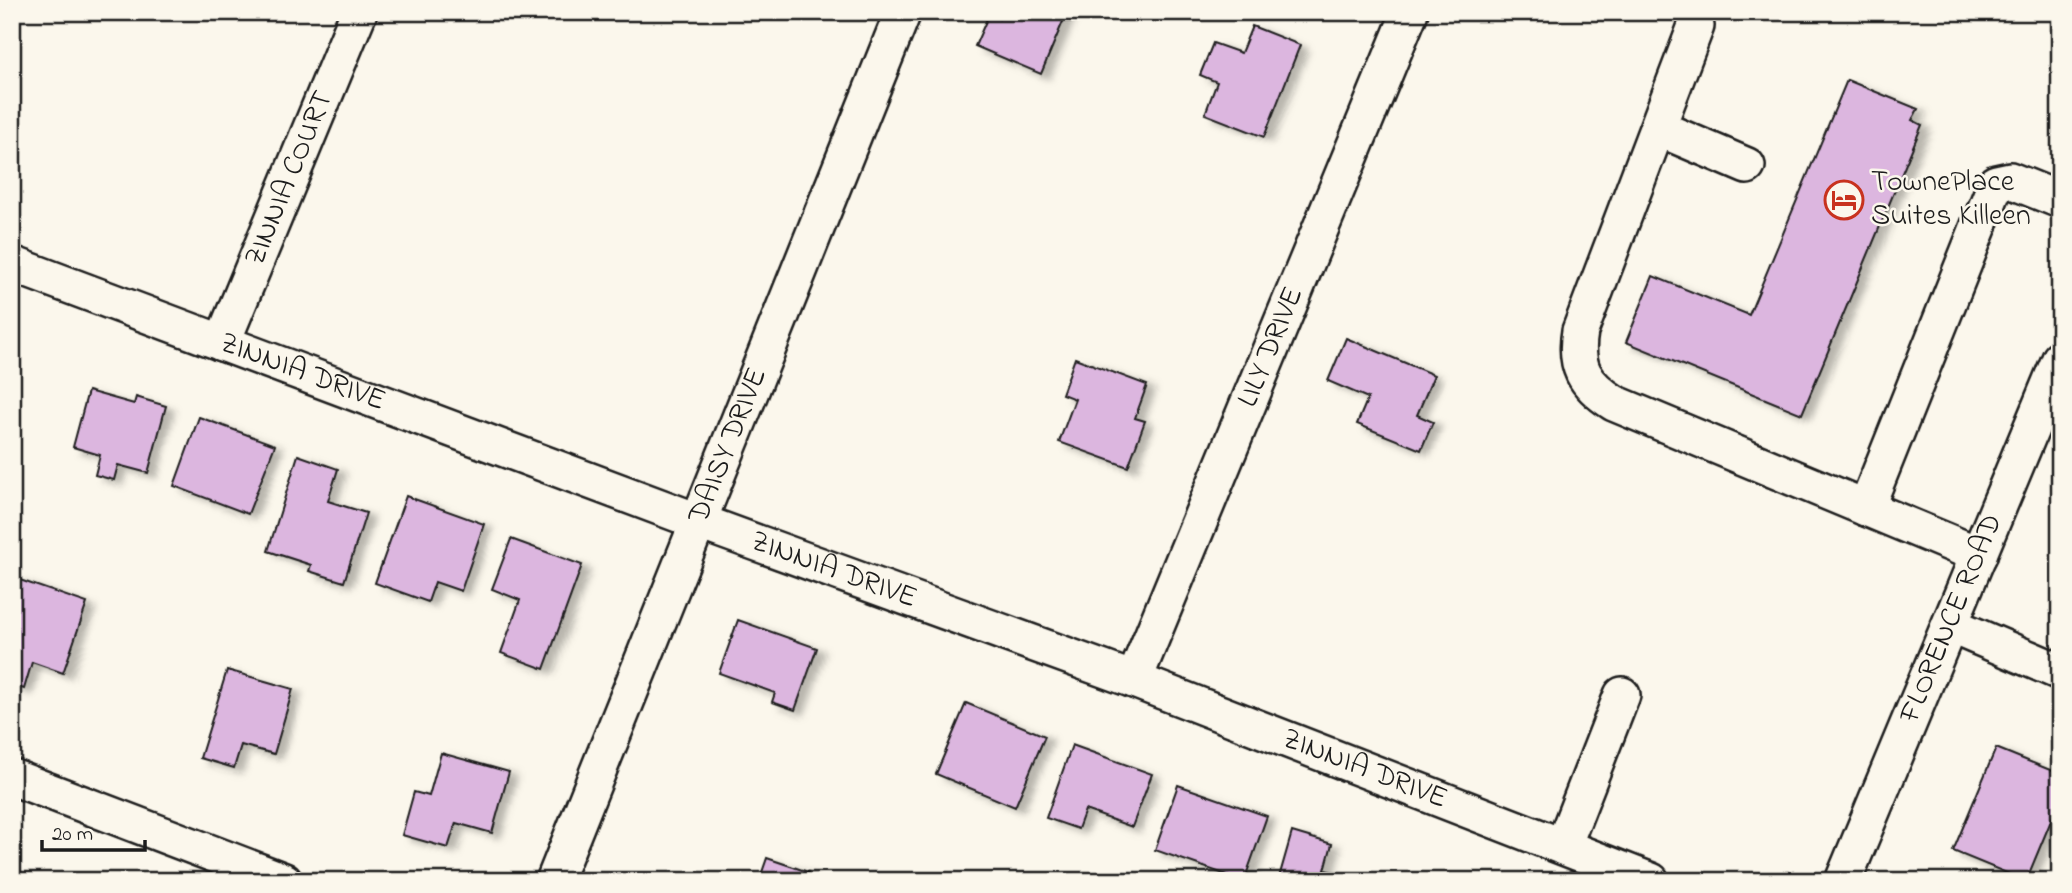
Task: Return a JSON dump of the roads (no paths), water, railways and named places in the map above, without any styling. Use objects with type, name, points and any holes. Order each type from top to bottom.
[{"type":"street","name":"ZINNIA COURT","points":[[222,343],[359,12]]},
{"type":"street","name":"DAISY DRIVE","points":[[554,881],[903,12]]},
{"type":"street","name":"LILY DRIVE","points":[[1133,680],[1410,12]]},
{"type":"street","points":[[1696,26],[1580,331],[1576,351],[1579,369],[1587,382],[1614,403],[1979,555]]},
{"type":"street","points":[[1658,128],[1747,166]]},
{"type":"street","points":[[1866,508],[1996,183],[2010,180],[2060,200]]},
{"type":"street","name":"ZINNIA DRIVE","points":[[12,264],[697,521],[1133,680],[1651,881]]},
{"type":"street","name":"FLORENCE ROAD","points":[[1843,881],[2060,359]]},
{"type":"street","points":[[1950,625],[2060,671]]},
{"type":"street","points":[[1563,846],[1622,695]]},
{"type":"street","points":[[12,777],[284,881]]},
{"type":"place","name":"TownePlace Suites Killeen","points":[[1844,200]]}]
